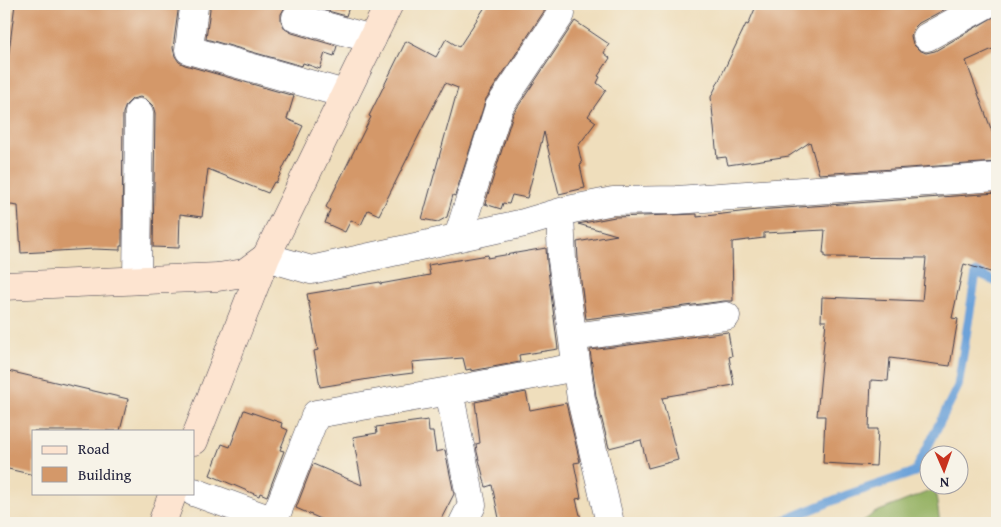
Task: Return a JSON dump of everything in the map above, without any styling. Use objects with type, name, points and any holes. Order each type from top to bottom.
[{"type":"street","points":[[195,438],[266,257],[389,4]]},
{"type":"street","points":[[927,37],[987,4]]},
{"type":"street","points":[[194,7],[189,50],[345,94]]},
{"type":"street","points":[[458,237],[499,107],[561,14]]},
{"type":"street","points":[[296,18],[372,39]]},
{"type":"street","points":[[137,280],[139,113]]},
{"type":"street","points":[[266,257],[311,270],[524,223],[613,201],[677,200],[997,177]]},
{"type":"street","points":[[560,213],[562,260],[581,399],[610,523]]},
{"type":"street","points":[[4,286],[218,277],[244,273],[266,257]]},
{"type":"street","points":[[572,337],[726,316]]},
{"type":"street","points":[[195,492],[273,522],[316,414],[576,367]]},
{"type":"street","points":[[450,391],[472,505],[463,523]]},
{"type":"street","points":[[162,523],[173,494]]},
{"type":"green space","points":[[922,494],[936,494],[940,523],[861,523],[874,513]]},
{"type":"building","points":[[15,4],[179,4],[173,48],[179,62],[294,96],[287,119],[303,126],[276,183],[274,182],[268,193],[208,169],[202,217],[180,214],[179,248],[153,247],[155,113],[153,106],[147,100],[140,97],[132,99],[126,105],[123,113],[122,246],[120,246],[120,250],[94,249],[21,253],[18,206],[4,204],[4,91]]},
{"type":"building","points":[[209,4],[290,4],[285,7],[281,14],[281,21],[285,29],[292,33],[337,46],[334,56],[325,53],[320,69],[303,63],[302,66],[206,39]]},
{"type":"building","points":[[303,4],[350,4],[346,16]]},
{"type":"building","points":[[487,4],[549,4],[486,99],[447,217],[438,222],[422,219],[458,88],[445,83],[379,215],[368,210],[361,225],[351,220],[345,232],[325,223],[330,210],[326,207],[406,41],[436,57],[446,39],[459,47]]},
{"type":"building","points":[[757,4],[955,4],[919,23],[913,29],[911,36],[913,44],[919,50],[926,53],[935,51],[997,15],[997,47],[966,61],[997,145],[997,162],[819,174],[810,142],[789,156],[728,165],[726,157],[717,158],[711,97]]},
{"type":"building","points":[[575,21],[609,44],[604,53],[610,58],[598,76],[600,77],[597,83],[606,90],[588,116],[596,122],[578,146],[585,188],[559,194],[544,132],[527,198],[512,195],[509,204],[503,203],[501,209],[485,204],[513,114]]},
{"type":"building","points":[[997,193],[997,274],[964,264],[952,318],[958,319],[950,366],[890,358],[888,381],[871,380],[869,429],[878,429],[876,466],[823,463],[825,416],[817,416],[826,321],[821,321],[822,297],[922,301],[926,258],[825,257],[825,253],[823,253],[825,230],[764,233],[764,238],[732,242],[733,301],[586,319],[577,242],[617,235],[578,224],[615,217],[697,214],[697,217],[757,210]]},
{"type":"building","points":[[546,248],[558,349],[519,355],[520,362],[471,371],[471,369],[466,370],[463,358],[412,362],[413,373],[320,387],[314,351],[318,350],[307,294],[430,275],[428,265]]},
{"type":"building","points":[[728,332],[732,356],[729,357],[734,385],[662,398],[678,460],[648,468],[641,440],[609,448],[596,396],[590,350]]},
{"type":"building","points":[[4,370],[128,399],[120,430],[32,430],[32,475],[4,468]]},
{"type":"building","points":[[526,392],[530,410],[566,403],[580,462],[574,463],[581,498],[576,499],[582,523],[500,523],[492,485],[486,487],[477,452],[476,444],[480,443],[475,402]]},
{"type":"building","points":[[244,410],[282,423],[281,427],[288,430],[280,450],[284,451],[267,496],[260,493],[259,496],[210,475],[222,444],[230,447]]},
{"type":"building","points":[[428,420],[429,432],[433,432],[436,452],[445,450],[454,494],[439,523],[330,523],[296,508],[313,464],[362,485],[353,437],[377,433],[376,427]]},
{"type":"waterway","points":[[778,523],[847,495],[915,472],[958,386],[976,273],[997,282]]}]
